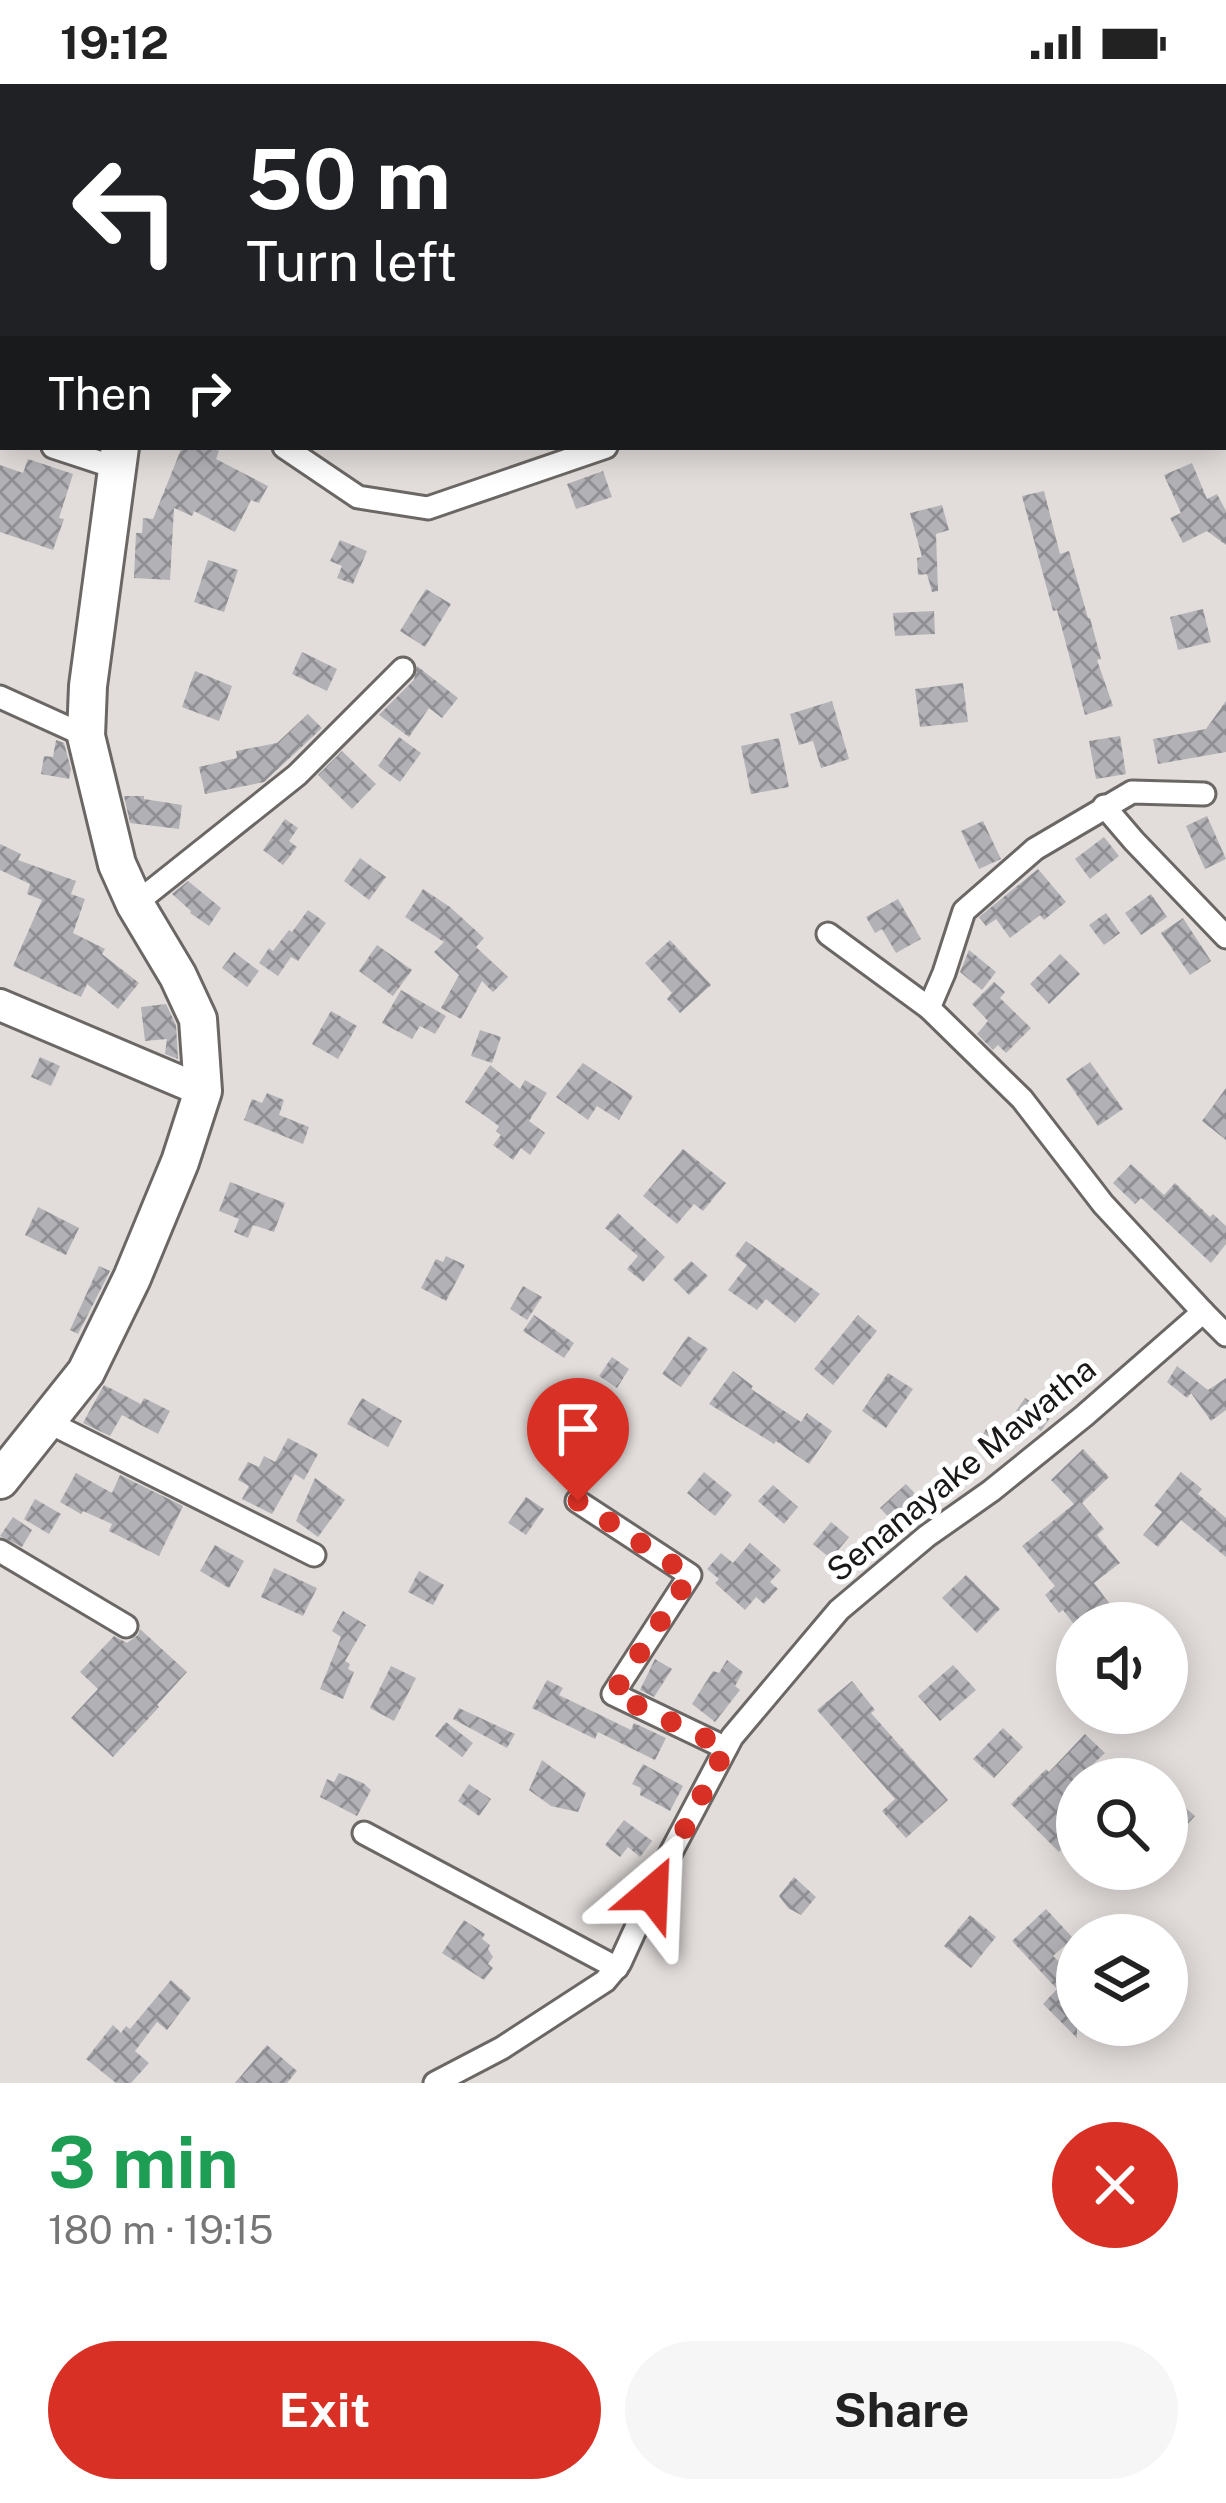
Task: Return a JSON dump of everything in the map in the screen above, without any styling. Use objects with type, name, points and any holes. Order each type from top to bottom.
[{"type":"main road","points":[[0,1480],[86,1372],[181,1162],[203,1091],[198,1019],[117,864],[86,736],[88,686],[118,457]]},
{"type":"street","points":[[72,450],[118,457]]},
{"type":"street","points":[[289,450],[358,497],[428,508],[597,450]]},
{"type":"street","points":[[135,904],[296,775],[403,670]]},
{"type":"street","points":[[0,698],[86,736]]},
{"type":"street","points":[[929,1008],[964,911],[1034,848],[1104,806],[1140,791],[1204,794]]},
{"type":"street","points":[[1104,806],[1226,937]]},
{"type":"street","points":[[828,934],[929,1008],[1022,1099],[1103,1204],[1226,1335]]},
{"type":"street","points":[[0,1005],[203,1091]]},
{"type":"street","name":"Senanayake Mawatha","points":[[436,2083],[521,2036],[605,1981],[732,1737],[839,1610],[927,1535],[1084,1416],[1203,1312]]},
{"type":"street","points":[[46,1420],[314,1555]]},
{"type":"street","points":[[578,1501],[690,1576],[613,1694],[726,1748]]},
{"type":"street","points":[[0,1551],[126,1626]]},
{"type":"street","points":[[364,1834],[616,1967]]},
{"type":"building","points":[[181,450],[219,451],[216,459],[268,486],[259,503],[251,500],[235,532],[194,511],[192,516],[174,508],[170,580],[134,578],[136,533],[142,533],[143,518],[153,519]]},
{"type":"building","points":[[28,459],[73,474],[53,550],[0,532],[0,465],[23,473]]},
{"type":"building","points":[[1192,463],[1207,499],[1217,494],[1226,511],[1226,545],[1207,531],[1183,543],[1170,518],[1181,513],[1164,475]]},
{"type":"building","points":[[603,471],[612,497],[576,509],[567,484]]},
{"type":"building","points":[[1044,491],[1060,554],[1069,551],[1113,706],[1085,715],[1022,496]]},
{"type":"building","points":[[942,505],[949,530],[936,534],[938,591],[932,592],[927,574],[918,575],[917,558],[922,557],[910,513]]},
{"type":"building","points":[[340,540],[367,551],[353,584],[337,578],[342,566],[330,561]]},
{"type":"building","points":[[208,560],[238,570],[224,612],[194,602]]},
{"type":"building","points":[[426,589],[451,604],[425,647],[400,631]]},
{"type":"building","points":[[1203,609],[1211,642],[1178,650],[1170,617]]},
{"type":"building","points":[[934,611],[935,634],[895,636],[893,613]]},
{"type":"building","points":[[302,652],[337,669],[327,691],[292,674]]},
{"type":"building","points":[[417,666],[458,698],[442,718],[429,708],[409,737],[379,715],[414,680]]},
{"type":"building","points":[[195,671],[232,686],[219,721],[182,707]]},
{"type":"building","points":[[963,683],[968,722],[920,727],[915,689]]},
{"type":"building","points":[[832,701],[849,759],[821,768],[813,741],[799,745],[790,714]]},
{"type":"building","points":[[1226,701],[1226,752],[1158,764],[1153,739],[1206,729]]},
{"type":"building","points":[[308,714],[322,728],[264,782],[205,794],[199,767],[237,758],[236,751],[277,743]]},
{"type":"building","points":[[1120,736],[1126,774],[1096,779],[1089,741]]},
{"type":"building","points":[[399,737],[421,753],[400,782],[378,766]]},
{"type":"building","points":[[779,738],[789,787],[751,794],[741,746]]},
{"type":"building","points":[[56,740],[64,743],[69,779],[41,774],[44,756],[53,757]]},
{"type":"building","points":[[342,751],[376,784],[352,809],[318,775]]},
{"type":"building","points":[[124,796],[182,805],[179,829],[130,823]]},
{"type":"building","points":[[1207,816],[1226,859],[1205,869],[1186,826]]},
{"type":"building","points":[[285,819],[298,828],[289,841],[297,847],[283,865],[263,850]]},
{"type":"building","points":[[983,821],[1001,859],[979,869],[961,831]]},
{"type":"building","points":[[1104,837],[1119,856],[1090,879],[1075,859]]},
{"type":"building","points":[[0,844],[21,854],[18,860],[76,881],[71,894],[85,899],[73,933],[105,949],[102,954],[139,983],[118,1009],[87,984],[81,997],[13,966],[42,900],[27,894],[30,884],[0,870]]},
{"type":"building","points":[[360,858],[386,877],[369,900],[344,881]]},
{"type":"building","points":[[1038,869],[1066,902],[1010,938],[996,919],[986,926],[979,917]]},
{"type":"building","points":[[188,881],[221,908],[209,926],[172,894]]},
{"type":"building","points":[[423,889],[484,938],[476,947],[508,977],[493,992],[482,981],[461,1019],[441,1008],[459,975],[434,952],[444,942],[405,917]]},
{"type":"building","points":[[1151,894],[1167,917],[1141,935],[1125,913]]},
{"type":"building","points":[[898,899],[921,939],[896,953],[882,929],[875,933],[866,917]]},
{"type":"building","points":[[308,910],[326,923],[298,961],[291,957],[278,976],[259,963]]},
{"type":"building","points":[[1106,913],[1120,933],[1104,945],[1089,925]]},
{"type":"building","points":[[1183,918],[1211,961],[1190,975],[1161,933]]},
{"type":"building","points":[[670,940],[711,985],[680,1013],[667,999],[672,993],[645,963]]},
{"type":"building","points":[[377,945],[412,970],[393,996],[359,971]]},
{"type":"building","points":[[969,950],[996,972],[982,990],[960,972]]},
{"type":"building","points":[[234,952],[259,971],[247,987],[222,968]]},
{"type":"building","points":[[1060,954],[1080,974],[1049,1004],[1030,984]]},
{"type":"building","points":[[994,982],[1005,992],[1000,998],[1031,1028],[1006,1053],[998,1045],[993,1050],[977,1034],[988,1021],[972,1004]]},
{"type":"building","points":[[401,990],[446,1016],[435,1034],[420,1026],[412,1039],[382,1023]]},
{"type":"building","points":[[166,1004],[176,1025],[178,1059],[165,1054],[167,1039],[145,1041],[141,1007]]},
{"type":"building","points":[[331,1011],[357,1026],[338,1059],[312,1044]]},
{"type":"building","points":[[480,1030],[501,1037],[492,1063],[471,1056]]},
{"type":"building","points":[[40,1057],[60,1066],[51,1086],[31,1077]]},
{"type":"building","points":[[1090,1062],[1123,1109],[1098,1126],[1066,1079]]},
{"type":"building","points":[[583,1063],[633,1096],[619,1120],[597,1106],[588,1120],[556,1097]]},
{"type":"building","points":[[490,1065],[520,1089],[525,1080],[547,1093],[529,1121],[545,1133],[530,1155],[521,1148],[513,1160],[493,1145],[501,1135],[496,1131],[499,1126],[465,1102]]},
{"type":"building","points":[[1226,1088],[1226,1140],[1202,1121]]},
{"type":"building","points":[[267,1093],[284,1100],[279,1115],[309,1127],[303,1144],[244,1120],[252,1099],[262,1103]]},
{"type":"building","points":[[683,1149],[726,1183],[703,1211],[694,1204],[677,1224],[643,1196]]},
{"type":"building","points":[[1131,1164],[1164,1195],[1175,1183],[1226,1226],[1226,1244],[1211,1263],[1141,1198],[1135,1204],[1113,1183]]},
{"type":"building","points":[[230,1182],[285,1203],[274,1232],[253,1225],[248,1238],[234,1232],[239,1219],[219,1211]]},
{"type":"building","points":[[38,1207],[79,1228],[66,1255],[25,1235]]},
{"type":"building","points":[[618,1213],[665,1257],[643,1282],[627,1269],[638,1256],[605,1228]]},
{"type":"building","points":[[746,1241],[820,1294],[795,1323],[766,1299],[757,1310],[728,1290],[747,1265],[735,1256]]},
{"type":"building","points":[[446,1256],[465,1265],[446,1301],[421,1288],[436,1259],[443,1262]]},
{"type":"building","points":[[691,1261],[708,1276],[689,1295],[673,1279]]},
{"type":"building","points":[[99,1266],[110,1271],[78,1334],[70,1330]]},
{"type":"building","points":[[523,1286],[542,1297],[527,1320],[510,1309]]},
{"type":"building","points":[[534,1315],[574,1343],[564,1358],[523,1331]]},
{"type":"building","points":[[858,1315],[877,1331],[833,1385],[814,1369]]},
{"type":"building","points":[[688,1336],[708,1349],[681,1387],[662,1374]]},
{"type":"building","points":[[612,1357],[629,1369],[617,1388],[599,1376]]},
{"type":"building","points":[[1177,1366],[1208,1390],[1226,1378],[1226,1410],[1211,1421],[1191,1393],[1187,1398],[1167,1382]]},
{"type":"building","points":[[733,1371],[801,1422],[807,1413],[832,1431],[809,1464],[709,1404]]},
{"type":"building","points":[[888,1373],[913,1389],[886,1428],[862,1411]]},
{"type":"building","points":[[104,1385],[141,1404],[144,1398],[170,1411],[158,1434],[122,1415],[110,1436],[83,1423]]},
{"type":"building","points":[[362,1398],[402,1421],[388,1447],[347,1424]]},
{"type":"building","points":[[1025,1398],[1052,1415],[1041,1431],[1014,1414]]},
{"type":"building","points":[[560,1406],[583,1423],[567,1445],[544,1428]]},
{"type":"building","points":[[986,1429],[1005,1441],[994,1459],[975,1447]]},
{"type":"building","points":[[288,1438],[318,1454],[304,1480],[295,1474],[272,1514],[242,1499],[249,1486],[238,1480],[248,1462],[259,1467],[264,1456],[275,1462]]},
{"type":"building","points":[[1083,1449],[1109,1477],[1082,1503],[1104,1529],[1097,1535],[1120,1563],[1094,1583],[1108,1602],[1056,1602],[1056,1609],[1045,1595],[1055,1586],[1022,1546],[1074,1504],[1051,1480]]},
{"type":"building","points":[[704,1472],[732,1495],[715,1516],[687,1493]]},
{"type":"building","points":[[1181,1472],[1226,1518],[1226,1557],[1181,1520],[1158,1547],[1143,1535],[1162,1512],[1154,1506]]},
{"type":"building","points":[[76,1473],[112,1493],[120,1475],[183,1506],[159,1556],[109,1531],[112,1524],[60,1502]]},
{"type":"building","points":[[315,1478],[345,1500],[318,1537],[296,1521]]},
{"type":"building","points":[[906,1484],[921,1500],[895,1524],[880,1508]]},
{"type":"building","points":[[773,1485],[798,1507],[784,1524],[758,1501]]},
{"type":"building","points":[[526,1497],[544,1509],[526,1535],[508,1523]]},
{"type":"building","points":[[35,1499],[61,1514],[49,1534],[24,1519]]},
{"type":"building","points":[[13,1517],[32,1530],[22,1547],[0,1536]]},
{"type":"building","points":[[831,1522],[849,1537],[831,1559],[813,1544]]},
{"type":"building","points":[[750,1543],[781,1570],[770,1582],[778,1589],[764,1604],[756,1597],[745,1610],[715,1583],[719,1579],[707,1569],[721,1553],[733,1563]]},
{"type":"building","points":[[215,1545],[244,1561],[229,1588],[200,1571]]},
{"type":"building","points":[[274,1568],[317,1588],[303,1616],[261,1597]]},
{"type":"building","points":[[419,1571],[444,1585],[433,1605],[408,1592]]},
{"type":"building","points":[[966,1575],[1000,1609],[977,1633],[942,1598]]},
{"type":"building","points":[[343,1611],[366,1625],[345,1661],[354,1672],[343,1699],[320,1689],[341,1637],[332,1631]]},
{"type":"building","points":[[140,1629],[187,1672],[113,1757],[71,1718],[98,1689],[80,1672],[114,1636],[127,1643]]},
{"type":"building","points":[[655,1659],[672,1669],[654,1697],[640,1690]]},
{"type":"building","points":[[727,1660],[743,1672],[735,1686],[740,1690],[715,1722],[692,1704],[713,1671],[719,1673]]},
{"type":"building","points":[[953,1665],[976,1690],[940,1721],[918,1696]]},
{"type":"building","points":[[391,1666],[416,1678],[394,1721],[370,1708]]},
{"type":"building","points":[[547,1680],[563,1688],[559,1695],[631,1730],[634,1723],[666,1738],[655,1760],[598,1732],[595,1739],[532,1708]]},
{"type":"building","points":[[852,1681],[875,1710],[871,1713],[948,1800],[906,1838],[882,1811],[895,1799],[817,1710]]},
{"type":"building","points":[[459,1708],[515,1734],[507,1748],[453,1719]]},
{"type":"building","points":[[446,1722],[473,1743],[462,1757],[435,1736]]},
{"type":"building","points":[[1003,1728],[1023,1747],[994,1778],[973,1759]]},
{"type":"building","points":[[1085,1734],[1105,1753],[1100,1758],[1062,1758]]},
{"type":"building","points":[[542,1760],[586,1793],[578,1812],[551,1806],[529,1790]]},
{"type":"building","points":[[643,1764],[683,1786],[670,1811],[640,1795],[641,1788],[632,1784]]},
{"type":"building","points":[[1056,1765],[1056,1849],[1011,1804],[1046,1769],[1049,1772]]},
{"type":"building","points":[[339,1773],[371,1790],[357,1816],[320,1797],[327,1779],[334,1782]]},
{"type":"building","points":[[469,1784],[491,1799],[479,1816],[458,1801]]},
{"type":"building","points":[[624,1820],[652,1841],[640,1857],[628,1847],[620,1857],[605,1845]]},
{"type":"building","points":[[794,1877],[816,1897],[801,1915],[779,1896]]},
{"type":"building","points":[[1046,1909],[1056,1920],[1056,1988],[1012,1941]]},
{"type":"building","points":[[970,1915],[996,1937],[971,1968],[944,1946]]},
{"type":"building","points":[[464,1920],[485,1934],[482,1939],[490,1945],[493,1957],[488,1964],[493,1968],[484,1980],[442,1953]]},
{"type":"building","points":[[171,1980],[191,1998],[167,2030],[157,2022],[135,2051],[149,2063],[131,2083],[116,2083],[86,2059],[113,2025],[121,2033],[126,2026],[130,2029]]},
{"type":"building","points":[[1056,1990],[1056,2017],[1043,2004]]},
{"type":"building","points":[[267,2045],[297,2071],[287,2083],[235,2083]]},
{"type":"route","points":[[578,1501],[690,1576],[613,1694],[726,1748],[652,1893]]}]
